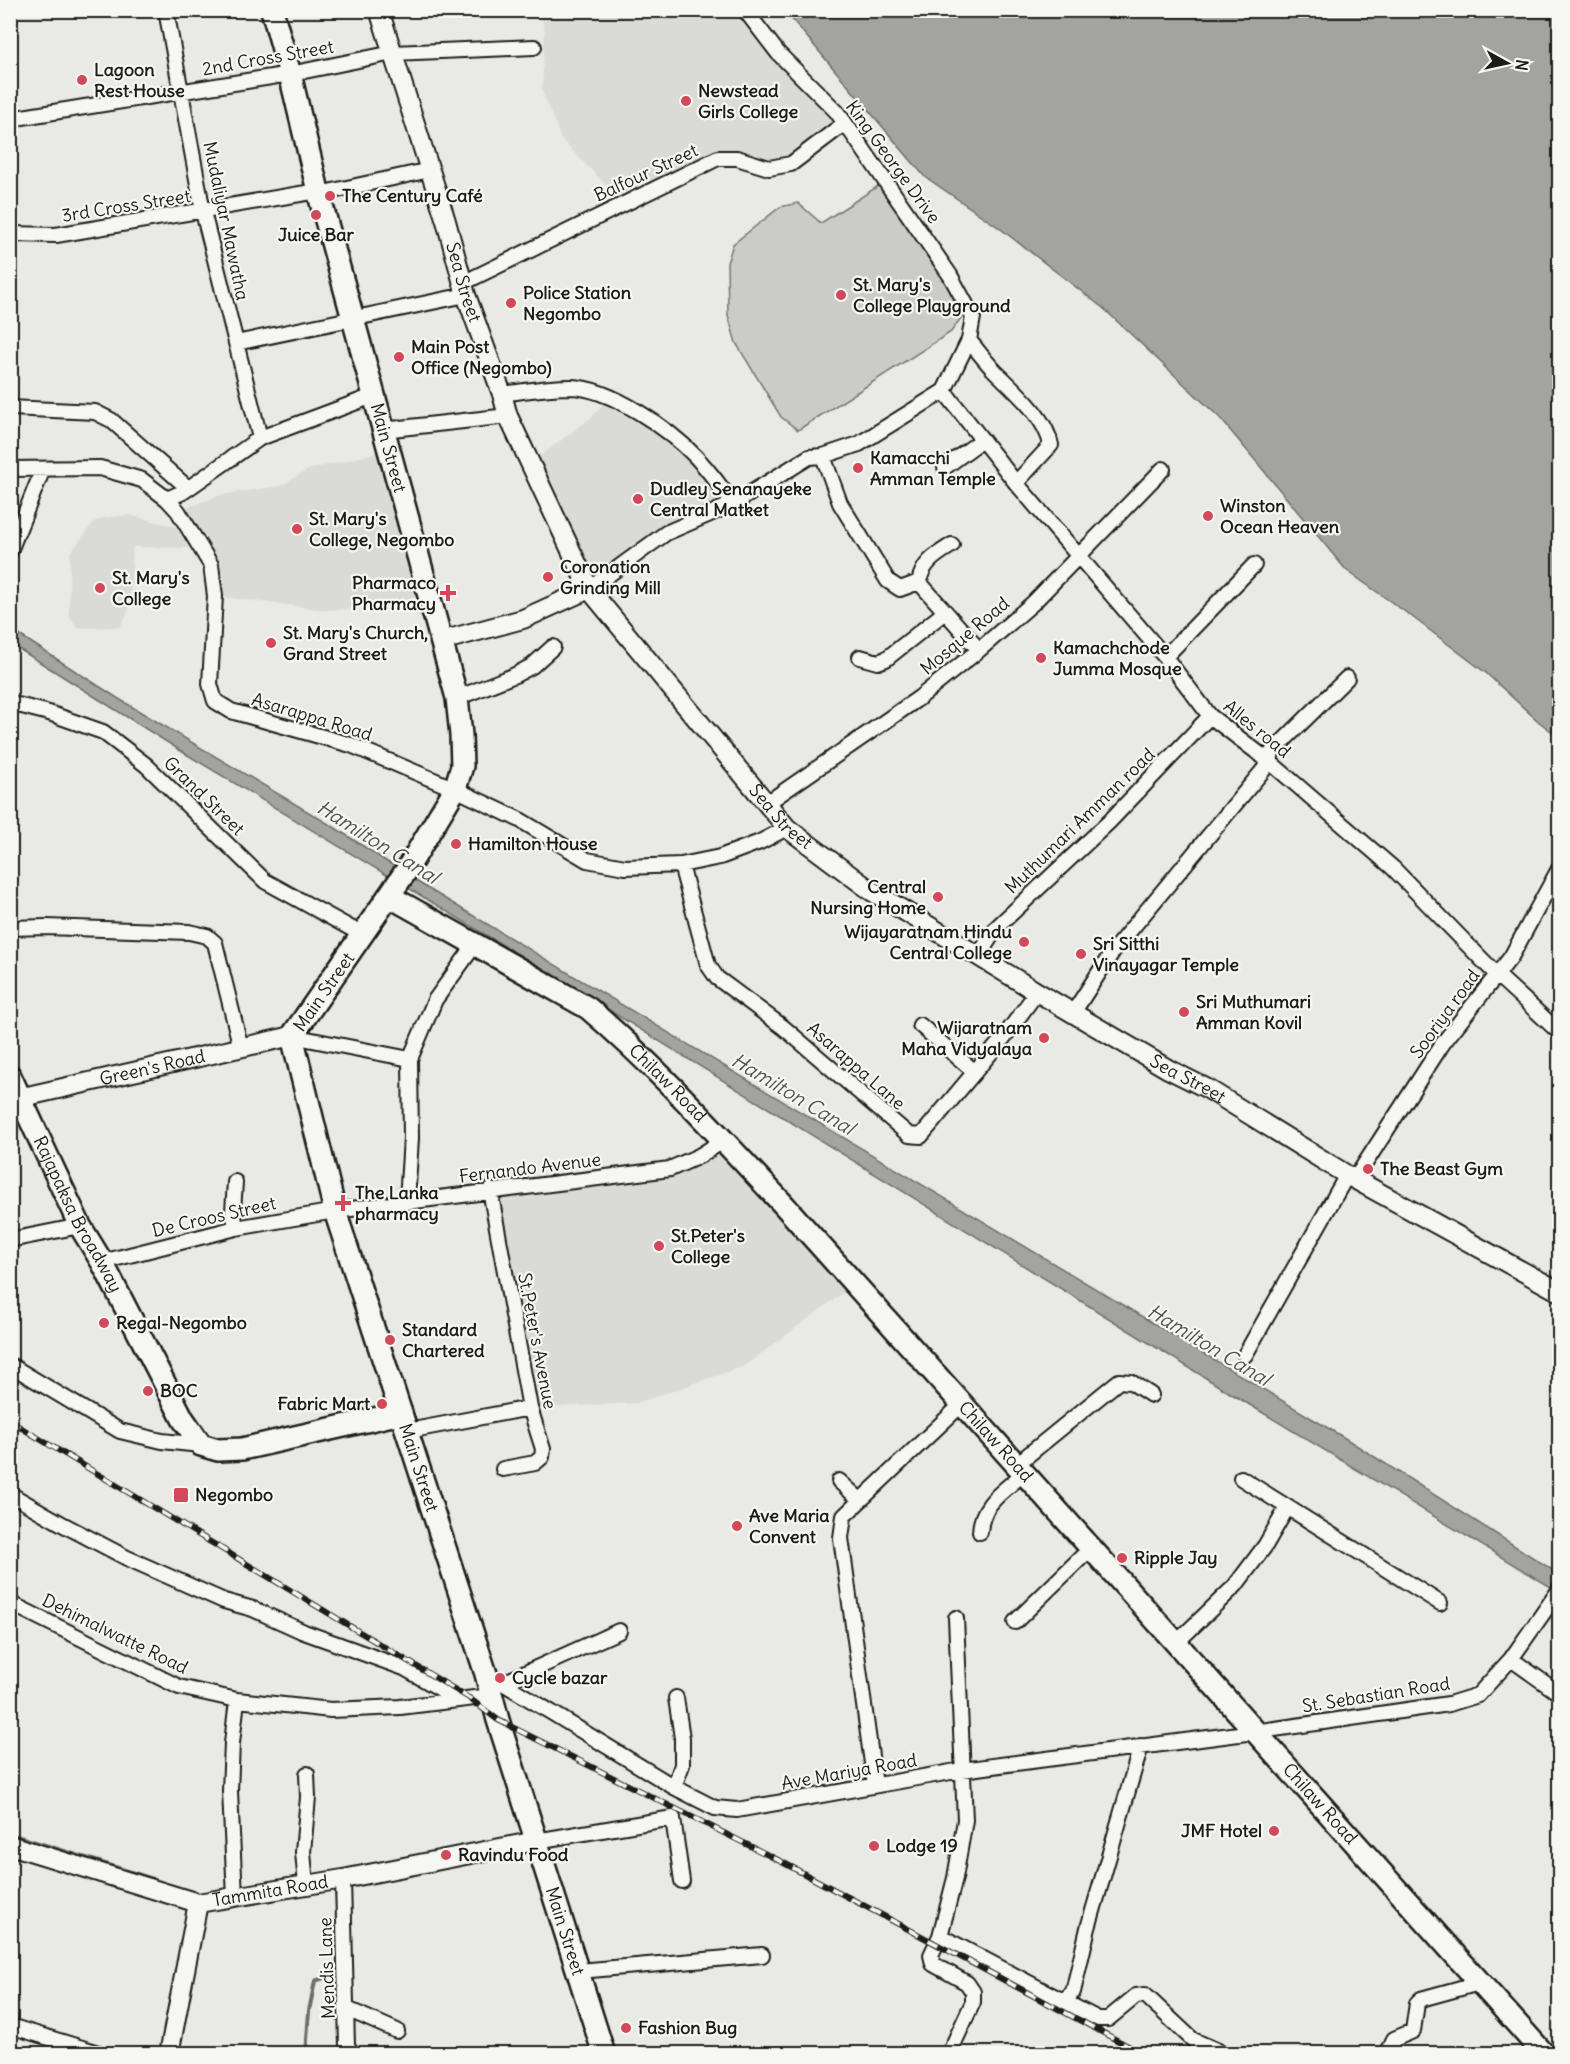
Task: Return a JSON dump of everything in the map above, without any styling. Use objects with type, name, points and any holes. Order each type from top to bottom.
[{"type":"main road","name":"Main Street","points":[[272,10],[318,192],[457,698],[462,766],[455,789],[406,871],[292,1036],[335,1211],[493,1684],[536,1841],[604,2054]]},
{"type":"main road","name":"Chilaw Road","points":[[389,896],[588,1008],[616,1032],[723,1140],[1092,1547],[1175,1644],[1544,2054]]},
{"type":"main road","name":"Rajapaksa Broadway","points":[[10,1076],[15,1099],[80,1226],[102,1262],[183,1419],[201,1445]]},
{"type":"main road","points":[[201,1445],[218,1450],[242,1449],[404,1422]]},
{"type":"street","name":"Mudaliyar Mawatha","points":[[166,10],[203,212],[260,438]]},
{"type":"street","name":"Sea Street","points":[[379,10],[430,170],[464,289],[508,416],[589,589],[787,828],[870,890],[1037,992],[1168,1069],[1208,1089],[1351,1177],[1560,1292]]},
{"type":"street","name":"King George Drive","points":[[745,10],[778,53],[836,111],[950,274],[973,317],[969,340]]},
{"type":"street","name":"2nd Cross Street","points":[[10,119],[290,74],[393,53],[534,47]]},
{"type":"street","name":"Balfour Street","points":[[236,343],[353,319],[464,289],[718,159],[737,158],[769,168],[791,164],[845,123]]},
{"type":"street","name":"3rd Cross Street","points":[[10,234],[56,235],[203,212],[430,170]]},
{"type":"street","points":[[441,641],[523,619],[589,589],[666,533],[733,504],[809,457],[823,456],[859,444],[944,392],[969,340],[1021,395],[1049,434],[1051,445],[1016,483]]},
{"type":"street","points":[[502,394],[572,387],[615,399],[673,436],[696,457],[733,504]]},
{"type":"street","name":"Alles road","points":[[944,392],[1016,483],[1166,657],[1210,716],[1270,762],[1393,868],[1496,974],[1560,1033]]},
{"type":"street","points":[[167,499],[188,488],[260,438],[373,396]]},
{"type":"street","points":[[10,408],[95,412],[111,420],[188,488]]},
{"type":"street","points":[[383,430],[508,416]]},
{"type":"street","points":[[945,468],[982,440]]},
{"type":"street","points":[[823,456],[840,503],[888,580],[900,589],[919,582]]},
{"type":"street","name":"Asarappa Road","points":[[10,469],[100,468],[142,480],[167,499],[178,511],[211,565],[215,596],[210,684],[215,701],[231,711],[351,745],[455,789],[519,820],[587,860],[626,867],[681,865],[720,857],[760,842],[787,828]]},
{"type":"street","points":[[10,551],[43,469]]},
{"type":"street","name":"Mosque Road","points":[[767,803],[919,698],[979,650],[1033,603],[1162,469]]},
{"type":"street","points":[[919,582],[921,570],[927,561],[952,545]]},
{"type":"street","points":[[1166,657],[1254,565]]},
{"type":"street","points":[[919,582],[979,650]]},
{"type":"street","points":[[860,657],[878,662],[886,659],[945,612]]},
{"type":"street","points":[[457,698],[524,671],[553,647]]},
{"type":"street","points":[[1073,1013],[1113,951],[1270,762],[1272,752],[1347,678]]},
{"type":"street","name":"Grand Street","points":[[10,702],[50,713],[103,732],[146,765],[265,880],[363,935]]},
{"type":"street","name":"Muthumari Amman road","points":[[979,955],[996,927],[1110,822],[1210,716]]},
{"type":"street","name":"Asarappa Lane","points":[[681,865],[708,965],[717,978],[783,1027],[909,1135],[921,1136],[1004,1037],[1037,992]]},
{"type":"street","name":"Sooriya road","points":[[1245,1355],[1351,1177],[1443,1043],[1511,957],[1560,867]]},
{"type":"street","points":[[10,928],[46,927],[189,932],[207,936],[215,943],[241,1048]]},
{"type":"street","points":[[407,1201],[411,1138],[410,1059],[435,1000],[476,943]]},
{"type":"street","points":[[920,1025],[975,1072]]},
{"type":"street","points":[[292,1036],[410,1059]]},
{"type":"street","name":"Green's Road","points":[[15,1099],[292,1036]]},
{"type":"street","name":"Fernando Avenue","points":[[335,1211],[670,1169],[699,1156],[723,1140]]},
{"type":"street","points":[[235,1182],[232,1211],[236,1228]]},
{"type":"street","name":"St.Peter's Avenue","points":[[490,1190],[530,1408],[543,1449],[542,1457],[535,1463],[503,1469]]},
{"type":"street","name":"De Croos Street","points":[[102,1262],[236,1228],[335,1211]]},
{"type":"street","points":[[10,1240],[80,1226]]},
{"type":"street","points":[[10,1365],[120,1431],[162,1441],[201,1445]]},
{"type":"street","points":[[980,1532],[981,1519],[987,1506],[1021,1469],[1119,1381],[1131,1382],[1151,1395]]},
{"type":"street","points":[[874,1785],[841,1538],[844,1516],[962,1404]]},
{"type":"street","points":[[404,1422],[530,1408]]},
{"type":"street","points":[[1241,1478],[1440,1603]]},
{"type":"street","points":[[838,1481],[860,1500]]},
{"type":"street","points":[[10,1494],[128,1558],[224,1601],[253,1609],[304,1632],[404,1668],[458,1699]]},
{"type":"street","points":[[1175,1644],[1235,1586],[1265,1546],[1287,1508]]},
{"type":"street","points":[[1015,1622],[1092,1547]]},
{"type":"street","name":"St. Sebastian Road","points":[[1254,1732],[1449,1704],[1478,1695],[1511,1659],[1560,1589]]},
{"type":"street","name":"Dehimalwatte Road","points":[[10,1603],[179,1687],[237,1700],[331,1710],[400,1707],[458,1699],[619,1631]]},
{"type":"street","points":[[950,2053],[973,2002],[974,1992],[967,1983],[933,1964],[932,1955],[940,1936],[956,1878],[965,1820],[956,1618]]},
{"type":"street","points":[[1511,1659],[1560,1694]]},
{"type":"street","name":"Ave Mariya Road","points":[[493,1684],[674,1787],[715,1808],[737,1810],[962,1770],[1254,1732]]},
{"type":"street","points":[[674,1787],[681,1765],[682,1738],[676,1698]]},
{"type":"street","points":[[235,1897],[230,1791],[237,1700]]},
{"type":"street","points":[[1063,2001],[1073,1992],[1088,1928],[1141,1746]]},
{"type":"street","points":[[306,1885],[303,1852],[308,1797],[307,1774]]},
{"type":"street","points":[[536,1841],[673,1818],[682,1881]]},
{"type":"street","name":"Tammita Road","points":[[10,1845],[198,1903],[343,1879],[536,1841]]},
{"type":"street","name":"Mendis Lane","points":[[343,1879],[347,2046],[353,2054]]},
{"type":"street","points":[[169,2054],[198,1903]]},
{"type":"street","points":[[940,1936],[1098,2019],[1107,2019],[1136,1996],[1145,1995],[1193,2040],[1225,2054]]},
{"type":"street","points":[[579,1971],[762,1954]]},
{"type":"street","points":[[1387,2054],[1394,2039],[1413,2031],[1417,2003],[1421,1999],[1479,1983]]},
{"type":"street","points":[[347,2009],[397,2031]]},
{"type":"street","points":[[10,2026],[102,2054]]},
{"type":"shaded area","name":"Newstead Girls College","points":[[540,11],[748,11],[845,123],[791,164],[718,159],[630,200],[605,184],[561,139],[542,90],[545,31]]},
{"type":"shaded area","points":[[785,11],[1559,11],[1559,737],[1538,721],[1486,673],[1346,570],[1220,418],[1103,308],[998,227],[924,176]]},
{"type":"shaded area","name":"St. Mary's College Playground","points":[[886,181],[950,275],[961,318],[951,332],[798,430],[781,417],[736,343],[728,315],[727,263],[733,244],[780,207],[798,203],[821,223]]},
{"type":"shaded area","name":"Dudley Senanayeke Central Matket","points":[[615,399],[665,429],[733,504],[666,533],[589,589],[531,463],[592,417],[603,404]]},
{"type":"shaded area","name":"St. Mary's College, Negombo","points":[[384,451],[424,594],[380,608],[325,610],[215,596],[211,565],[178,511],[221,495],[280,486],[308,470]]},
{"type":"shaded area","name":"St. Mary's College","points":[[130,515],[177,527],[190,548],[133,547],[129,610],[120,627],[77,628],[69,615],[70,553],[94,522],[103,518]]},
{"type":"shaded area","points":[[10,629],[119,699],[337,829],[427,888],[1348,1440],[1559,1574],[1559,1592],[1235,1396],[526,959],[181,751],[11,644]]},
{"type":"shaded area","name":"St.Peter's College","points":[[723,1141],[851,1287],[744,1366],[637,1403],[530,1408],[490,1190],[670,1169]]},
{"type":"waterway","points":[[10,1834],[153,1879]]},
{"type":"waterway","points":[[336,1886],[337,1905]]},
{"type":"waterway","points":[[306,2054],[309,2011],[315,1981],[341,1972]]},
{"type":"railway","points":[[10,1421],[469,1698],[498,1720],[782,1862],[1143,2054]]},
{"type":"place","name":"Lagoon Rest House","points":[[82,80]]},
{"type":"place","name":"Newstead Girls College","points":[[686,101]]},
{"type":"place","name":"The Century Café","points":[[330,196]]},
{"type":"place","name":"Juice Bar","points":[[316,215]]},
{"type":"place","name":"St. Mary's College Playground","points":[[841,295]]},
{"type":"place","name":"Police Station Negombo","points":[[511,303]]},
{"type":"place","name":"Main Post Office (Negombo)","points":[[399,357]]},
{"type":"place","name":"Kamacchi Amman Temple","points":[[858,468]]},
{"type":"place","name":"Dudley Senanayeke Central Matket","points":[[638,499]]},
{"type":"place","name":"Winston Ocean Heaven","points":[[1208,516]]},
{"type":"place","name":"St. Mary's College, Negombo","points":[[297,529]]},
{"type":"place","name":"Coronation Grinding Mill","points":[[548,577]]},
{"type":"place","name":"St. Mary's College","points":[[100,588]]},
{"type":"place","name":"Pharmaco Pharmacy","points":[[448,593]]},
{"type":"place","name":"St. Mary's Church, Grand Street","points":[[271,643]]},
{"type":"place","name":"Kamachchode Jumma Mosque","points":[[1041,658]]},
{"type":"place","name":"Hamilton House","points":[[456,844]]},
{"type":"place","name":"Central Nursing Home","points":[[938,897]]},
{"type":"place","name":"Wijayaratnam Hindu Central College","points":[[1024,942]]},
{"type":"place","name":"Sri Sitthi Vinayagar Temple","points":[[1081,954]]},
{"type":"place","name":"Sri Muthumari Amman Kovil","points":[[1184,1012]]},
{"type":"place","name":"Wijaratnam Maha Vidyalaya","points":[[1044,1038]]},
{"type":"place","name":"The Beast Gym","points":[[1368,1169]]},
{"type":"place","name":"The Lanka pharmacy","points":[[343,1203]]},
{"type":"place","name":"St.Peter's College","points":[[659,1246]]},
{"type":"place","name":"Regal-Negombo","points":[[104,1323]]},
{"type":"place","name":"Standard Chartered","points":[[390,1340]]},
{"type":"place","name":"BOC","points":[[148,1391]]},
{"type":"place","name":"Fabric Mart","points":[[382,1404]]},
{"type":"place","name":"Negombo","points":[[181,1495]]},
{"type":"place","name":"Ave Maria Convent","points":[[737,1526]]},
{"type":"place","name":"Ripple Jay","points":[[1122,1558]]},
{"type":"place","name":"Cycle bazar","points":[[500,1678]]},
{"type":"place","name":"JMF Hotel","points":[[1274,1831]]},
{"type":"place","name":"Lodge 19","points":[[874,1846]]},
{"type":"place","name":"Ravindu Food","points":[[446,1855]]},
{"type":"place","name":"Fashion Bug","points":[[626,2028]]},
{"type":"water label","name":"Hamilton Canal","points":[[378,842]]},
{"type":"water label","name":"Hamilton Canal","points":[[793,1094]]},
{"type":"water label","name":"Hamilton Canal","points":[[1209,1345]]}]
